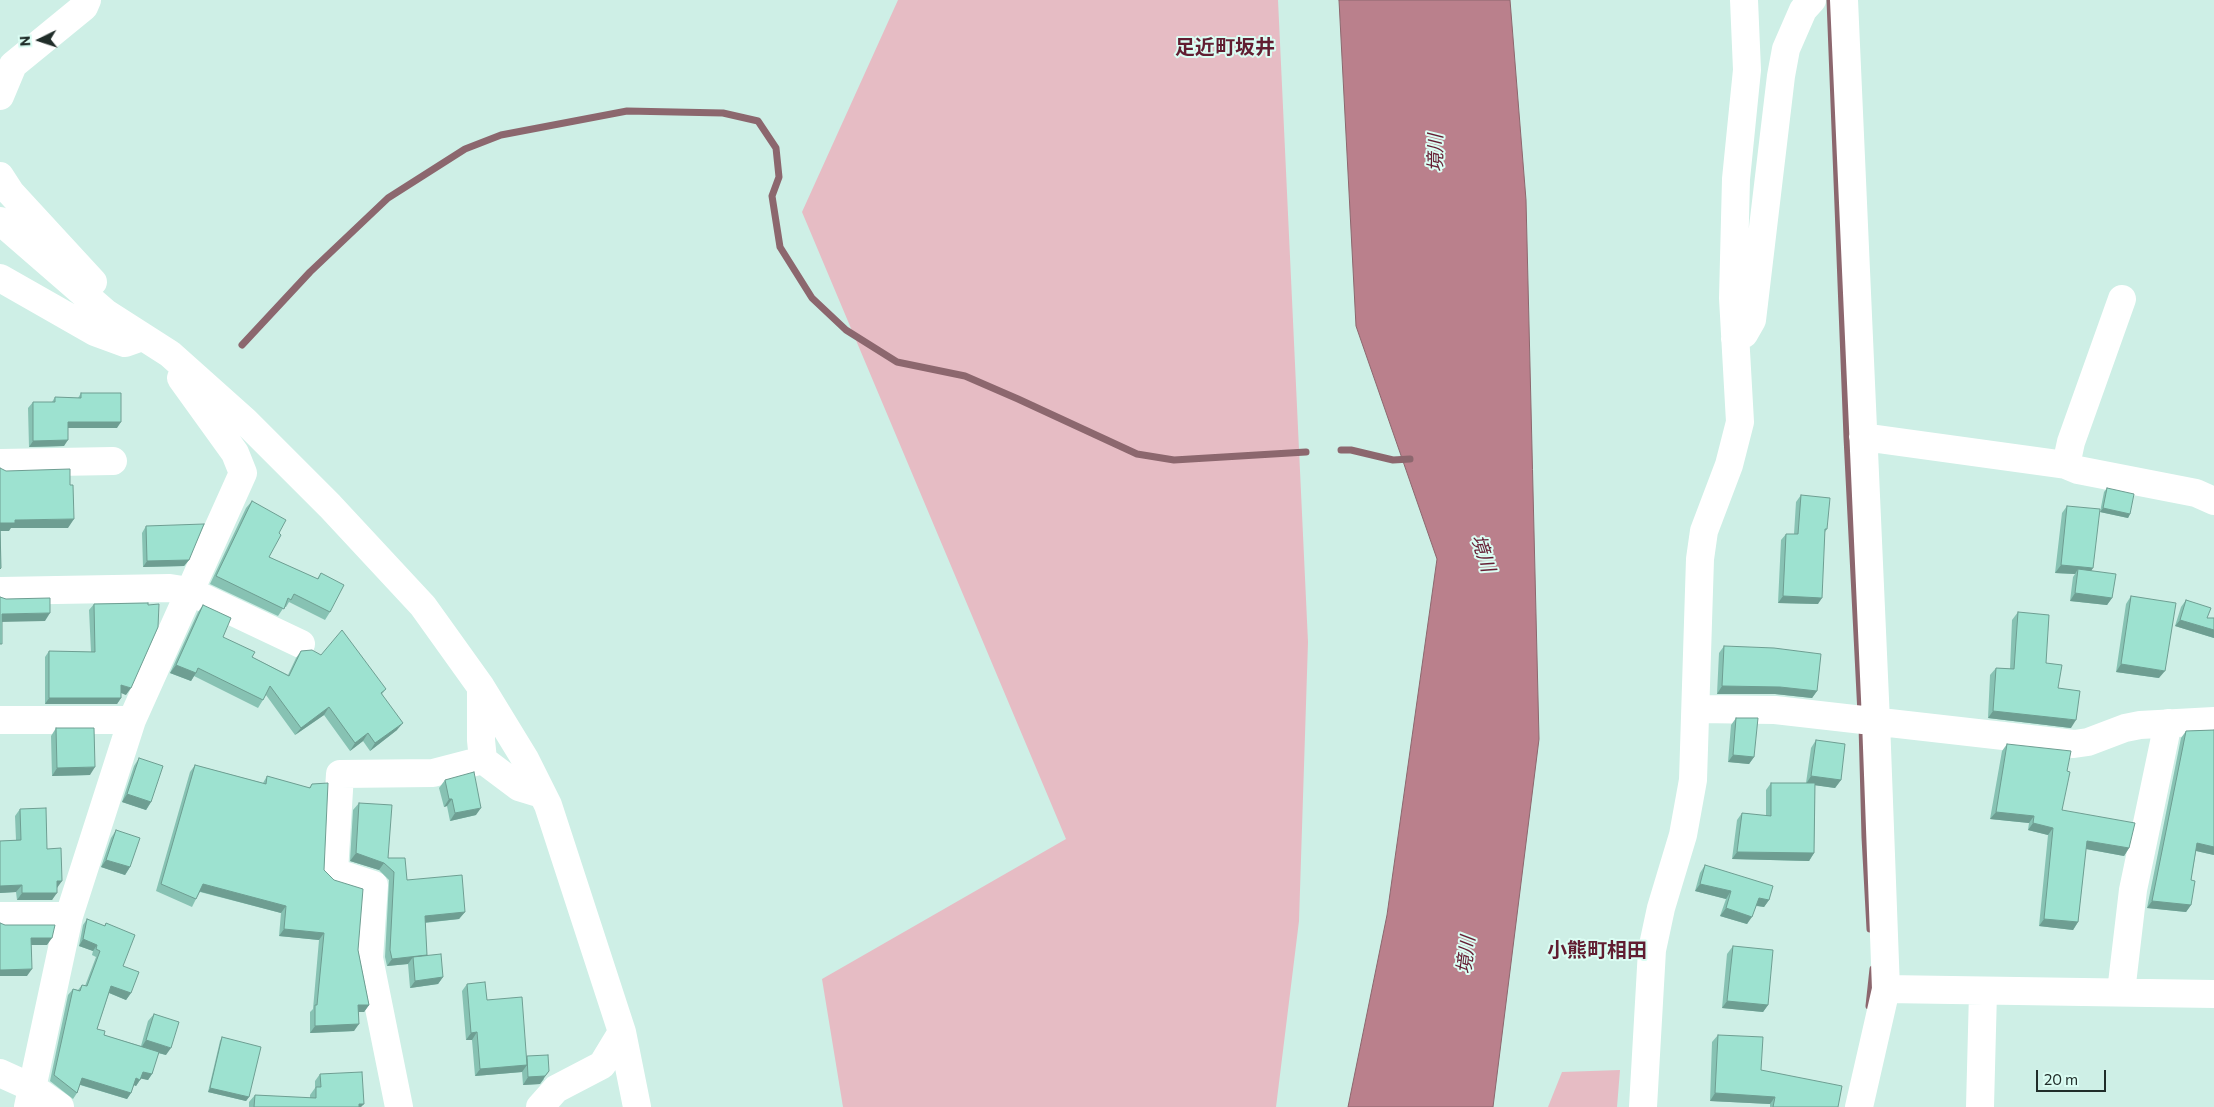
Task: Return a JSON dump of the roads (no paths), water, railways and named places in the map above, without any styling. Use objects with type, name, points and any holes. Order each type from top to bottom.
[{"type":"street","points":[[0,96],[14,66],[84,7],[88,0]]},
{"type":"street","points":[[1643,1107],[1652,950],[1661,908],[1683,835],[1691,790],[1696,709],[1700,559],[1704,531],[1729,465],[1740,422],[1733,298],[1736,179],[1747,70],[1744,0]]},
{"type":"street","points":[[1735,338],[1744,334],[1752,320],[1780,76],[1786,49],[1800,16],[1812,0]]},
{"type":"street","points":[[1844,0],[1863,437],[1865,720],[1886,989],[1859,1107]]},
{"type":"street","points":[[0,176],[12,193],[96,285],[106,312]]},
{"type":"street","points":[[0,221],[106,312],[170,354],[245,421],[330,506],[423,606],[481,687],[525,759],[551,814],[622,1032],[637,1107]]},
{"type":"street","points":[[0,278],[95,332],[125,342],[144,336]]},
{"type":"street","points":[[2066,465],[2071,442],[2122,299]]},
{"type":"street","points":[[31,1097],[69,916],[132,720],[244,473],[235,453],[183,382],[170,354]]},
{"type":"street","points":[[1863,437],[2066,465],[2078,470],[2196,493],[2214,501]]},
{"type":"street","points":[[0,463],[113,461]]},
{"type":"street","points":[[0,591],[170,588],[189,591],[301,644]]},
{"type":"street","points":[[481,687],[483,760],[519,787],[542,794]]},
{"type":"street","points":[[1696,709],[1775,710],[2074,744],[2088,742],[2125,728],[2168,723],[2214,721]]},
{"type":"street","points":[[0,720],[132,720]]},
{"type":"street","points":[[2121,992],[2133,890],[2168,723]]},
{"type":"street","points":[[400,1107],[369,958],[374,885],[334,872],[340,774],[433,773],[483,760]]},
{"type":"street","points":[[0,916],[69,916]]},
{"type":"street","points":[[1886,989],[1983,992],[2214,994]]},
{"type":"street","points":[[1980,1107],[1983,992]]},
{"type":"street","points":[[540,1107],[556,1089],[602,1065],[622,1032]]},
{"type":"street","points":[[0,1073],[31,1097],[60,1107]]},
{"type":"water","name":"境川","points":[[1339,0],[1510,0],[1526,200],[1539,739],[1493,1107],[1348,1107],[1387,915],[1437,559],[1356,326]]},
{"type":"waterway","points":[[1830,0],[1847,437],[1861,714]]},
{"type":"waterway","points":[[242,345],[310,272],[388,198],[465,149],[501,135],[627,111],[723,113],[758,121],[776,148],[779,177],[772,196],[780,247],[812,298],[846,330],[897,362],[965,376],[1137,454],[1174,460],[1306,452]]},
{"type":"waterway","points":[[1341,450],[1351,450],[1393,460],[1410,459]]},
{"type":"waterway","points":[[1862,725],[1870,929]]},
{"type":"waterway","points":[[1869,1006],[1873,969]]},
{"type":"district","name":"足近町坂井","points":[[1225,47]]},
{"type":"district","name":"小熊町相田","points":[[1597,950]]}]
